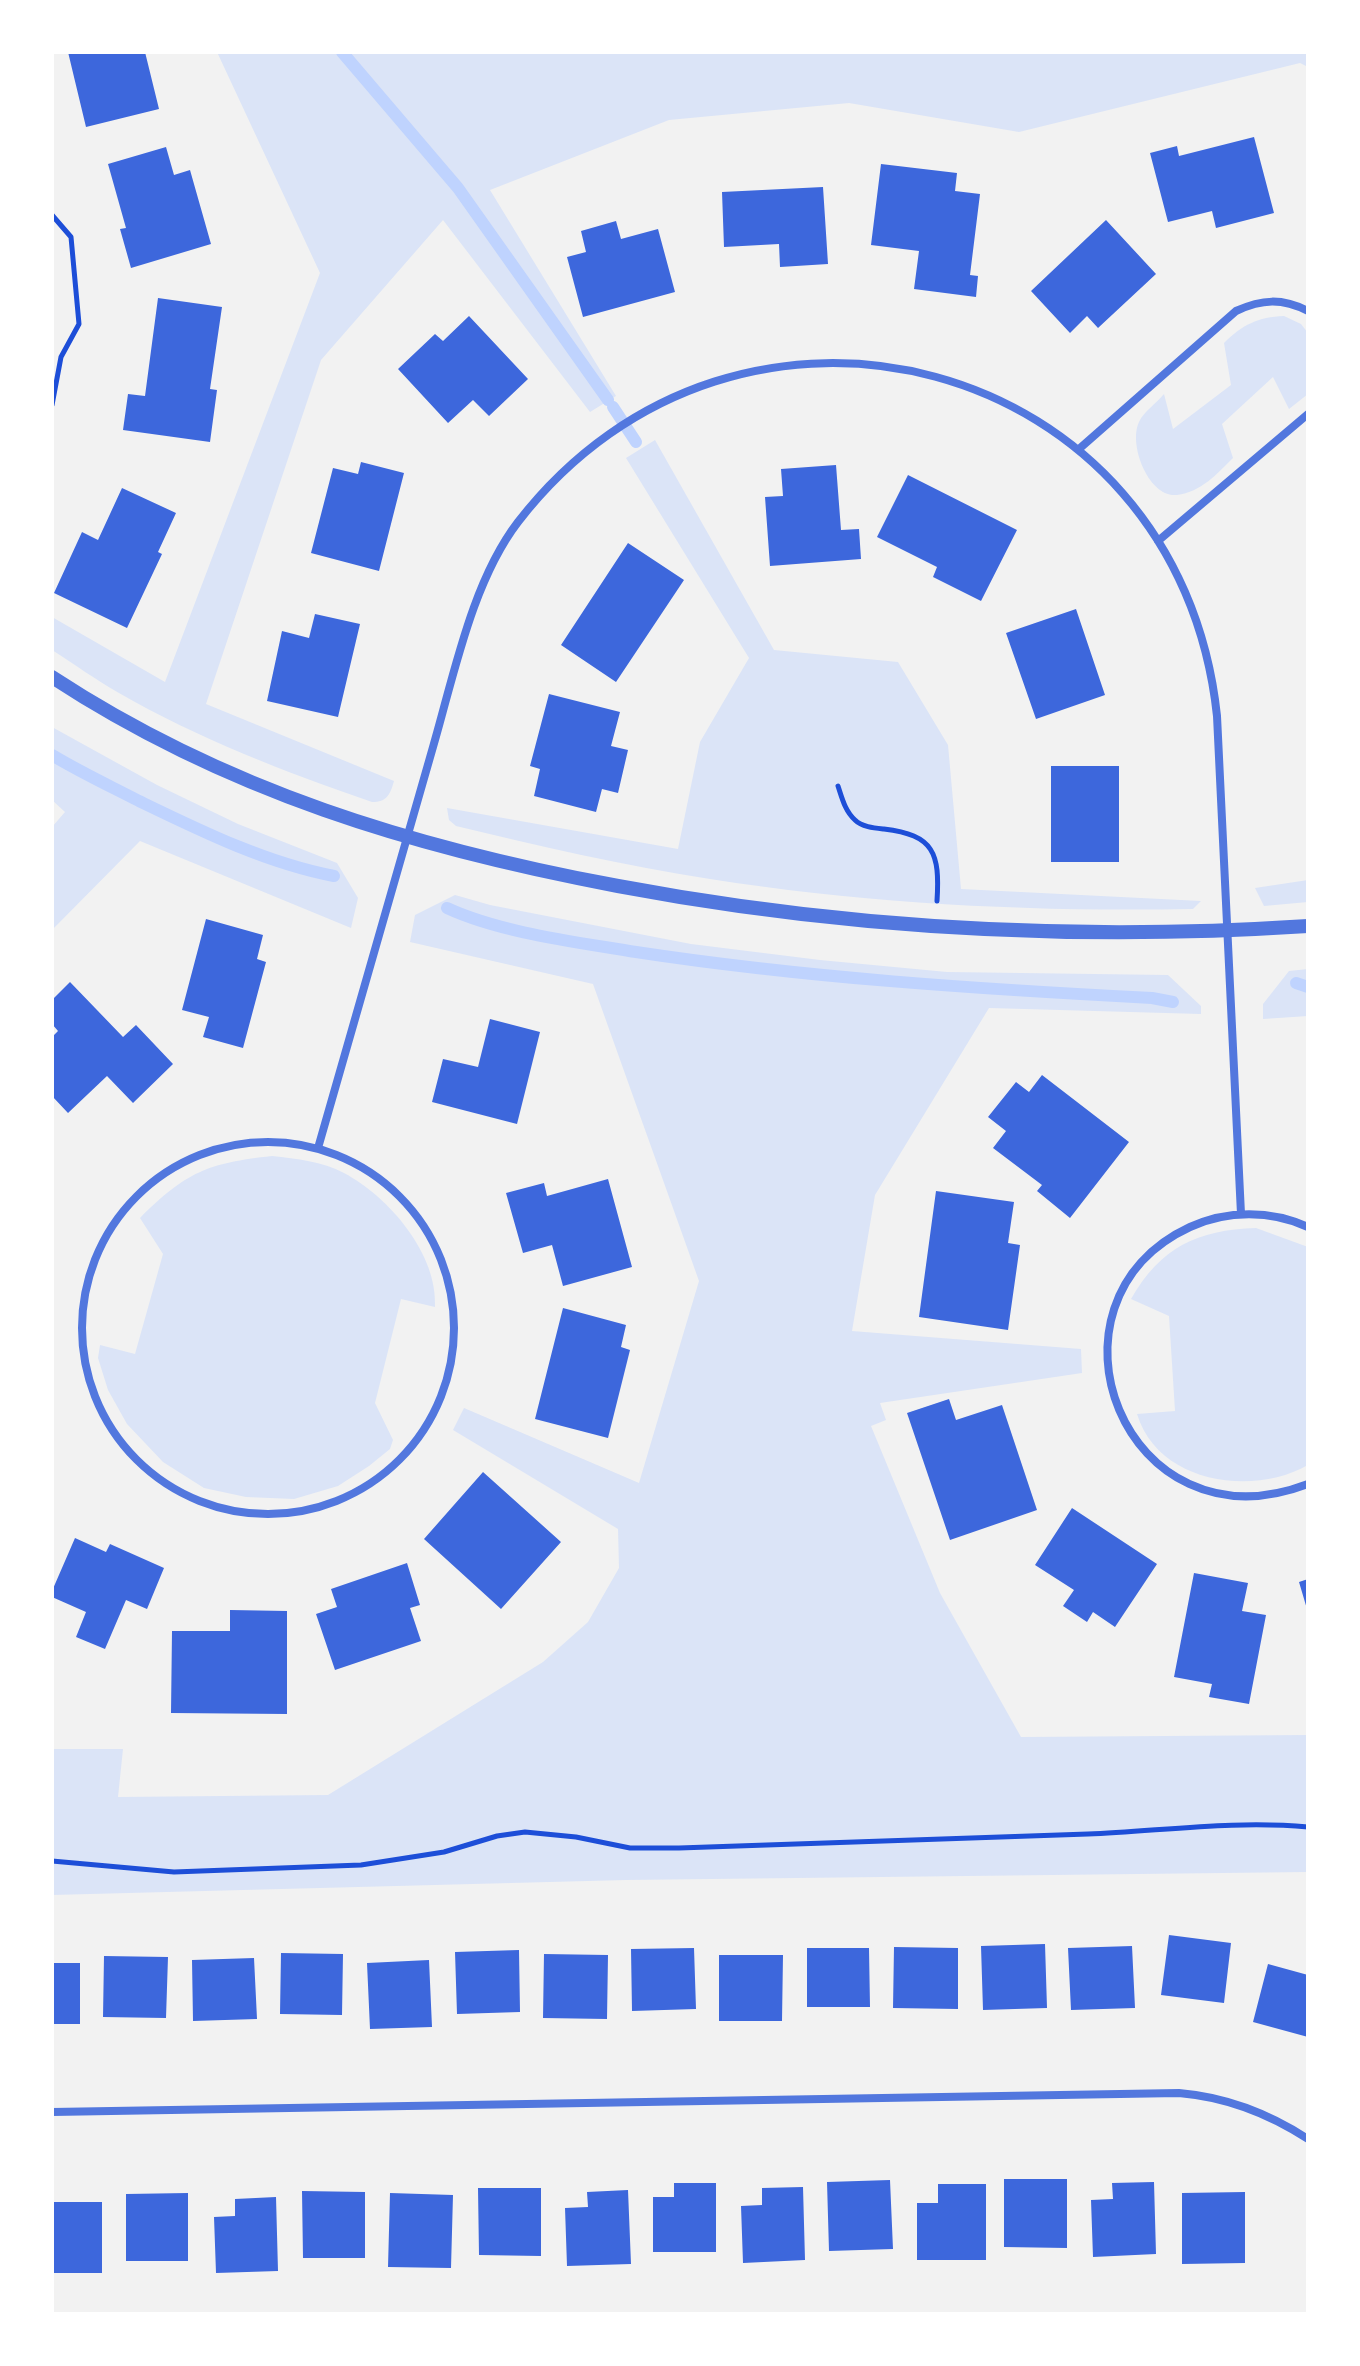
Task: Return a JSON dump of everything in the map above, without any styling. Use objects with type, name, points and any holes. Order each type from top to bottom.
[{"type":"street","points":[[1079,449],[1236,311],[1252,304],[1279,300],[1308,311]]},
{"type":"street","points":[[318,1148],[470,620],[489,567],[517,523],[588,449],[635,417],[679,395],[736,375],[805,365],[876,364],[923,372],[970,388],[1035,419],[1079,449],[1116,485],[1158,541],[1184,586],[1203,636],[1214,687],[1241,1214]]},
{"type":"street","points":[[1158,541],[1308,414]]},
{"type":"street","points":[[52,677],[122,720],[233,775],[330,813],[501,862],[584,880],[810,916],[935,927],[1035,932],[1308,926]]},
{"type":"street","points":[[254,1142],[297,1143],[318,1148],[340,1156],[380,1179],[398,1195],[427,1231],[437,1251],[451,1296],[453,1342],[444,1387],[424,1429],[410,1448],[376,1479],[356,1491],[313,1509],[291,1513],[222,1509],[200,1502],[162,1481],[144,1467],[115,1435],[99,1406],[88,1376],[82,1333],[86,1289],[110,1228],[137,1195],[171,1168],[212,1150],[254,1142]]},
{"type":"street","points":[[1308,1227],[1284,1218],[1241,1214],[1201,1222],[1164,1241],[1135,1271],[1120,1298],[1109,1327],[1108,1369],[1117,1409],[1138,1445],[1169,1473],[1186,1483],[1226,1496],[1247,1497],[1289,1491],[1308,1484]]},
{"type":"street","points":[[52,2112],[1179,2093],[1225,2100],[1260,2112],[1308,2139]]},
{"type":"path","points":[[52,215],[71,237],[79,324],[61,357],[52,405]]},
{"type":"path","points":[[838,786],[846,809],[857,822],[873,828],[906,832],[924,842],[932,851],[939,874],[937,902]]},
{"type":"path","points":[[52,1861],[174,1872],[361,1865],[444,1852],[497,1836],[525,1832],[561,1835],[630,1848],[679,1848],[1092,1834],[1225,1826],[1308,1827]]},
{"type":"shaded area","points":[[217,52],[1308,52],[1308,67],[1300,63],[1019,132],[849,103],[669,120],[490,190],[616,396],[590,412],[443,220],[321,360],[206,704],[394,781],[387,797],[372,802],[211,740],[110,688],[52,650],[52,617],[165,682],[320,273]]},
{"type":"shaded area","points":[[1284,316],[1301,324],[1308,333],[1308,394],[1289,409],[1273,377],[1222,424],[1233,458],[1221,470],[1186,493],[1167,494],[1158,488],[1143,468],[1136,444],[1141,418],[1164,394],[1173,429],[1231,385],[1224,343],[1251,323]]},
{"type":"shaded area","points":[[655,440],[774,650],[898,662],[948,745],[961,889],[1201,901],[1193,909],[1072,909],[830,895],[646,868],[456,826],[449,820],[447,808],[678,849],[700,742],[749,658],[626,458]]},
{"type":"shaded area","points":[[52,727],[157,785],[238,824],[337,863],[358,898],[351,928],[140,841],[52,930],[52,827],[65,812],[52,800]]},
{"type":"shaded area","points":[[1308,880],[1308,902],[1264,906],[1255,888]]},
{"type":"shaded area","points":[[455,895],[490,905],[691,944],[820,960],[947,972],[1168,975],[1201,1006],[1201,1014],[989,1008],[875,1195],[852,1331],[1081,1349],[1082,1373],[880,1403],[886,1420],[871,1426],[940,1593],[1021,1737],[1308,1735],[1308,1872],[626,1880],[52,1895],[52,1749],[123,1749],[118,1797],[328,1795],[543,1662],[588,1622],[619,1568],[618,1529],[453,1430],[464,1408],[639,1483],[699,1281],[593,984],[410,942],[415,915]]},
{"type":"shaded area","points":[[1308,969],[1308,1016],[1263,1019],[1263,1004],[1289,971]]},
{"type":"shaded area","points":[[272,1156],[327,1166],[361,1183],[408,1229],[428,1267],[434,1287],[435,1307],[401,1299],[375,1403],[393,1440],[390,1449],[338,1486],[294,1499],[246,1497],[204,1488],[163,1462],[127,1424],[108,1390],[98,1358],[100,1345],[135,1354],[163,1254],[140,1218],[171,1190],[199,1172],[231,1162]]},
{"type":"shaded area","points":[[1256,1228],[1308,1247],[1308,1465],[1285,1475],[1235,1481],[1186,1469],[1165,1456],[1148,1437],[1137,1414],[1175,1411],[1169,1316],[1131,1299],[1155,1266],[1183,1245],[1216,1233]]},
{"type":"building","points":[[68,52],[145,52],[159,109],[86,127]]},
{"type":"building","points":[[1254,137],[1274,213],[1216,228],[1212,211],[1168,222],[1150,153],[1177,146],[1179,156]]},
{"type":"building","points":[[166,147],[174,175],[190,170],[211,244],[131,268],[120,229],[126,228],[108,164]]},
{"type":"building","points":[[881,164],[957,173],[955,191],[980,194],[970,275],[978,276],[976,297],[914,289],[919,251],[871,245]]},
{"type":"building","points":[[823,187],[828,264],[780,267],[779,244],[724,247],[722,192]]},
{"type":"building","points":[[1106,220],[1156,274],[1098,328],[1087,316],[1070,333],[1031,291]]},
{"type":"building","points":[[616,221],[621,239],[658,229],[675,292],[583,317],[567,257],[586,252],[581,231]]},
{"type":"building","points":[[158,298],[222,307],[210,389],[217,390],[210,442],[123,430],[128,394],[145,396]]},
{"type":"building","points":[[469,316],[528,379],[489,416],[473,400],[448,423],[398,369],[435,334],[443,341]]},
{"type":"building","points":[[361,462],[404,473],[379,571],[311,553],[333,468],[358,474]]},
{"type":"building","points":[[836,465],[841,530],[859,529],[861,559],[770,566],[765,497],[783,496],[781,469]]},
{"type":"building","points":[[908,475],[1017,530],[981,601],[933,577],[937,567],[877,537]]},
{"type":"building","points":[[122,488],[176,513],[158,552],[162,554],[127,628],[54,593],[82,532],[98,540]]},
{"type":"building","points":[[628,543],[684,580],[616,682],[561,645]]},
{"type":"building","points":[[1076,609],[1105,695],[1036,719],[1006,633]]},
{"type":"building","points":[[315,614],[360,624],[338,717],[267,701],[282,631],[309,638]]},
{"type":"building","points":[[549,694],[620,712],[611,746],[628,750],[618,793],[602,789],[596,812],[534,796],[540,769],[530,766]]},
{"type":"building","points":[[1051,766],[1119,766],[1119,862],[1051,862]]},
{"type":"building","points":[[206,919],[263,935],[257,959],[266,962],[243,1048],[203,1037],[209,1017],[182,1010]]},
{"type":"building","points":[[70,982],[123,1037],[136,1025],[173,1064],[133,1103],[107,1076],[68,1113],[52,1096],[52,1037],[58,1031],[52,1024],[52,1000]]},
{"type":"building","points":[[490,1019],[540,1032],[517,1124],[432,1102],[443,1059],[478,1067]]},
{"type":"building","points":[[1042,1075],[1129,1142],[1070,1218],[1037,1191],[1042,1185],[993,1148],[1006,1131],[988,1117],[1016,1082],[1029,1092]]},
{"type":"building","points":[[608,1179],[632,1267],[563,1286],[552,1245],[523,1253],[506,1193],[544,1183],[547,1196]]},
{"type":"building","points":[[936,1191],[1014,1202],[1008,1243],[1020,1245],[1008,1330],[919,1317]]},
{"type":"building","points":[[563,1308],[626,1325],[621,1347],[630,1350],[608,1438],[535,1419]]},
{"type":"building","points":[[949,1399],[956,1420],[1002,1405],[1037,1510],[950,1540],[907,1413]]},
{"type":"building","points":[[483,1472],[561,1542],[501,1609],[424,1539]]},
{"type":"building","points":[[1072,1508],[1157,1564],[1115,1627],[1093,1612],[1087,1622],[1063,1606],[1074,1590],[1035,1565]]},
{"type":"building","points":[[75,1538],[106,1552],[110,1544],[164,1568],[147,1609],[126,1600],[105,1649],[76,1637],[86,1612],[52,1597]]},
{"type":"building","points":[[407,1563],[420,1605],[410,1608],[421,1641],[335,1670],[316,1614],[337,1607],[331,1589]]},
{"type":"building","points":[[1194,1573],[1248,1583],[1242,1611],[1266,1615],[1249,1704],[1209,1697],[1212,1684],[1174,1677]]},
{"type":"building","points":[[1308,1579],[1308,1609],[1307,1609],[1299,1582]]},
{"type":"building","points":[[230,1610],[287,1611],[287,1714],[171,1713],[172,1631],[230,1631]]},
{"type":"building","points":[[1169,1935],[1231,1943],[1224,2003],[1161,1995]]},
{"type":"building","points":[[1045,1944],[1047,2008],[983,2010],[981,1946]]},
{"type":"building","points":[[1132,1946],[1135,2008],[1071,2010],[1068,1948]]},
{"type":"building","points":[[894,1947],[958,1948],[958,2009],[893,2008]]},
{"type":"building","points":[[694,1948],[696,2009],[632,2011],[631,1949]]},
{"type":"building","points":[[807,1948],[869,1948],[870,2007],[807,2007]]},
{"type":"building","points":[[519,1950],[520,2012],[457,2014],[455,1952]]},
{"type":"building","points":[[281,1953],[343,1954],[342,2015],[280,2014]]},
{"type":"building","points":[[544,1954],[608,1955],[607,2019],[543,2018]]},
{"type":"building","points":[[719,1955],[783,1955],[782,2021],[719,2021]]},
{"type":"building","points":[[104,1956],[168,1957],[166,2018],[103,2017]]},
{"type":"building","points":[[254,1958],[257,2019],[193,2021],[192,1960]]},
{"type":"building","points":[[429,1960],[432,2027],[370,2029],[367,1963]]},
{"type":"building","points":[[52,1963],[80,1963],[80,2024],[52,2024]]},
{"type":"building","points":[[1268,1964],[1308,1975],[1308,2037],[1253,2022]]},
{"type":"building","points":[[1004,2179],[1067,2179],[1067,2248],[1004,2247]]},
{"type":"building","points":[[890,2180],[893,2249],[829,2251],[827,2182]]},
{"type":"building","points":[[1154,2182],[1156,2254],[1093,2257],[1091,2200],[1113,2199],[1112,2183]]},
{"type":"building","points":[[674,2183],[716,2183],[716,2252],[653,2252],[653,2197],[674,2197]]},
{"type":"building","points":[[938,2184],[986,2184],[986,2260],[917,2260],[917,2203],[938,2203]]},
{"type":"building","points":[[803,2187],[805,2260],[743,2263],[741,2206],[762,2205],[762,2188]]},
{"type":"building","points":[[478,2188],[541,2188],[541,2256],[479,2255]]},
{"type":"building","points":[[628,2190],[631,2264],[567,2266],[565,2208],[588,2207],[587,2192]]},
{"type":"building","points":[[302,2191],[365,2192],[365,2258],[303,2258]]},
{"type":"building","points":[[1245,2192],[1245,2263],[1182,2264],[1182,2193]]},
{"type":"building","points":[[188,2193],[188,2261],[126,2261],[126,2194]]},
{"type":"building","points":[[390,2193],[453,2195],[451,2268],[388,2267]]},
{"type":"building","points":[[276,2197],[278,2271],[216,2273],[214,2217],[235,2216],[235,2199]]},
{"type":"building","points":[[52,2202],[102,2202],[102,2273],[52,2273]]},
{"type":"waterway","points":[[342,52],[458,188],[608,400]]},
{"type":"waterway","points":[[613,407],[636,442]]},
{"type":"waterway","points":[[52,755],[210,834],[284,863],[334,876]]},
{"type":"waterway","points":[[447,908],[491,924],[540,936],[700,961],[893,981],[1152,998],[1173,1002]]},
{"type":"waterway","points":[[1296,983],[1308,987]]}]
